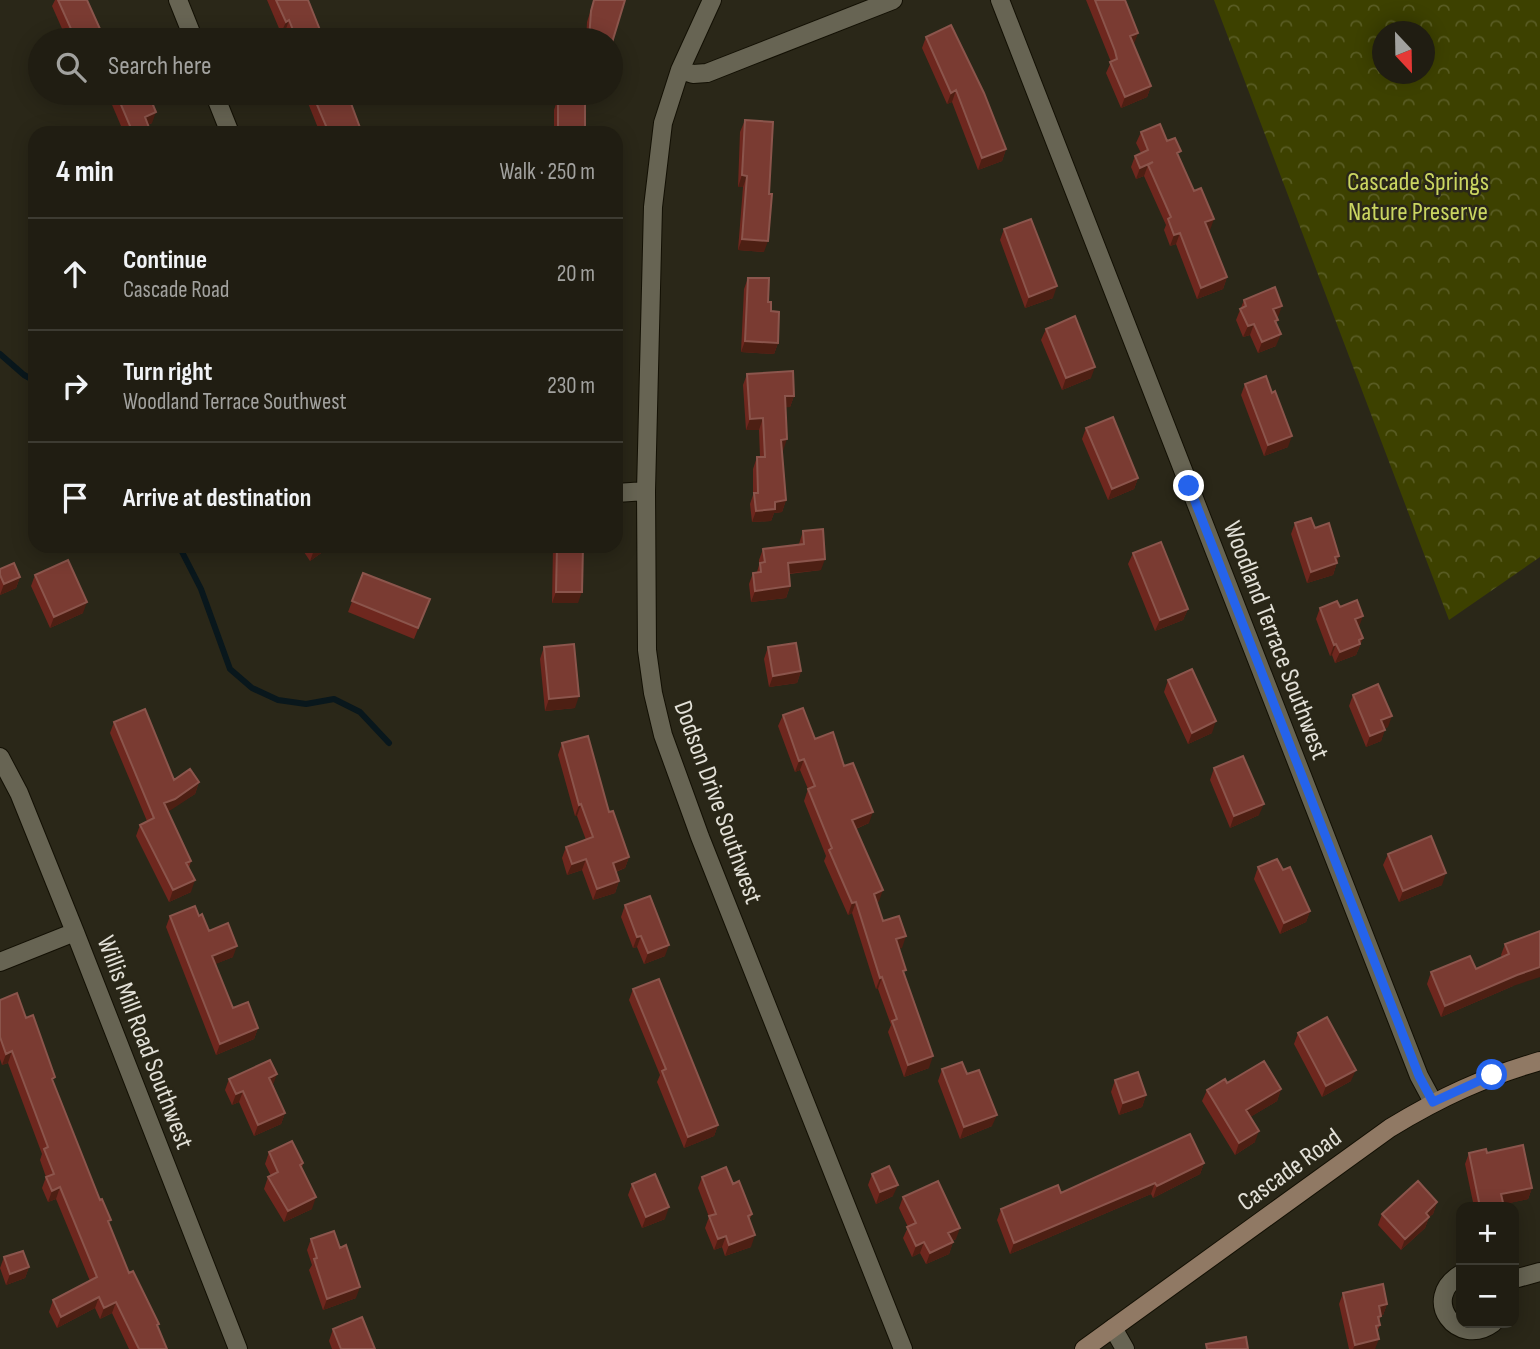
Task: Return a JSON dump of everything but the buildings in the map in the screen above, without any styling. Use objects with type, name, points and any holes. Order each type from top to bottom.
[{"type":"main road","name":"Cascade Road","points":[[1084,1349],[1390,1128],[1433,1102],[1492,1075],[1540,1061]]},
{"type":"street","points":[[178,0],[189,28]]},
{"type":"street","name":"Dodson Drive Southwest","points":[[712,0],[680,70],[663,122],[653,207],[646,491],[647,650],[653,693],[663,735],[700,837],[903,1349]]},
{"type":"street","points":[[680,70],[693,74],[707,73],[893,0]]},
{"type":"street","name":"Woodland Terrace Southwest","points":[[1000,0],[1414,1063],[1433,1102]]},
{"type":"street","points":[[219,105],[227,126]]},
{"type":"street","points":[[623,493],[646,491]]},
{"type":"street","name":"Willis Mill Road Southwest","points":[[0,757],[19,793],[75,932],[238,1349]]},
{"type":"street","points":[[0,962],[75,932]]},
{"type":"street","points":[[1519,1278],[1540,1272]]},
{"type":"street","points":[[1456,1278],[1443,1294],[1442,1304],[1449,1321],[1456,1327]]},
{"type":"street","points":[[1113,1328],[1125,1349]]},
{"type":"street","points":[[1460,1328],[1474,1332],[1486,1328]]},
{"type":"green space","name":"Cascade Springs Nature Preserve","points":[[1214,0],[1540,0],[1540,557],[1449,620]]},
{"type":"waterway","points":[[0,354],[28,377]]},
{"type":"waterway","points":[[183,553],[201,589],[230,669],[252,688],[278,700],[306,704],[334,699],[360,712],[389,743]]},
{"type":"route","points":[[1189,486],[1419,1076],[1433,1102],[1492,1075]]}]
